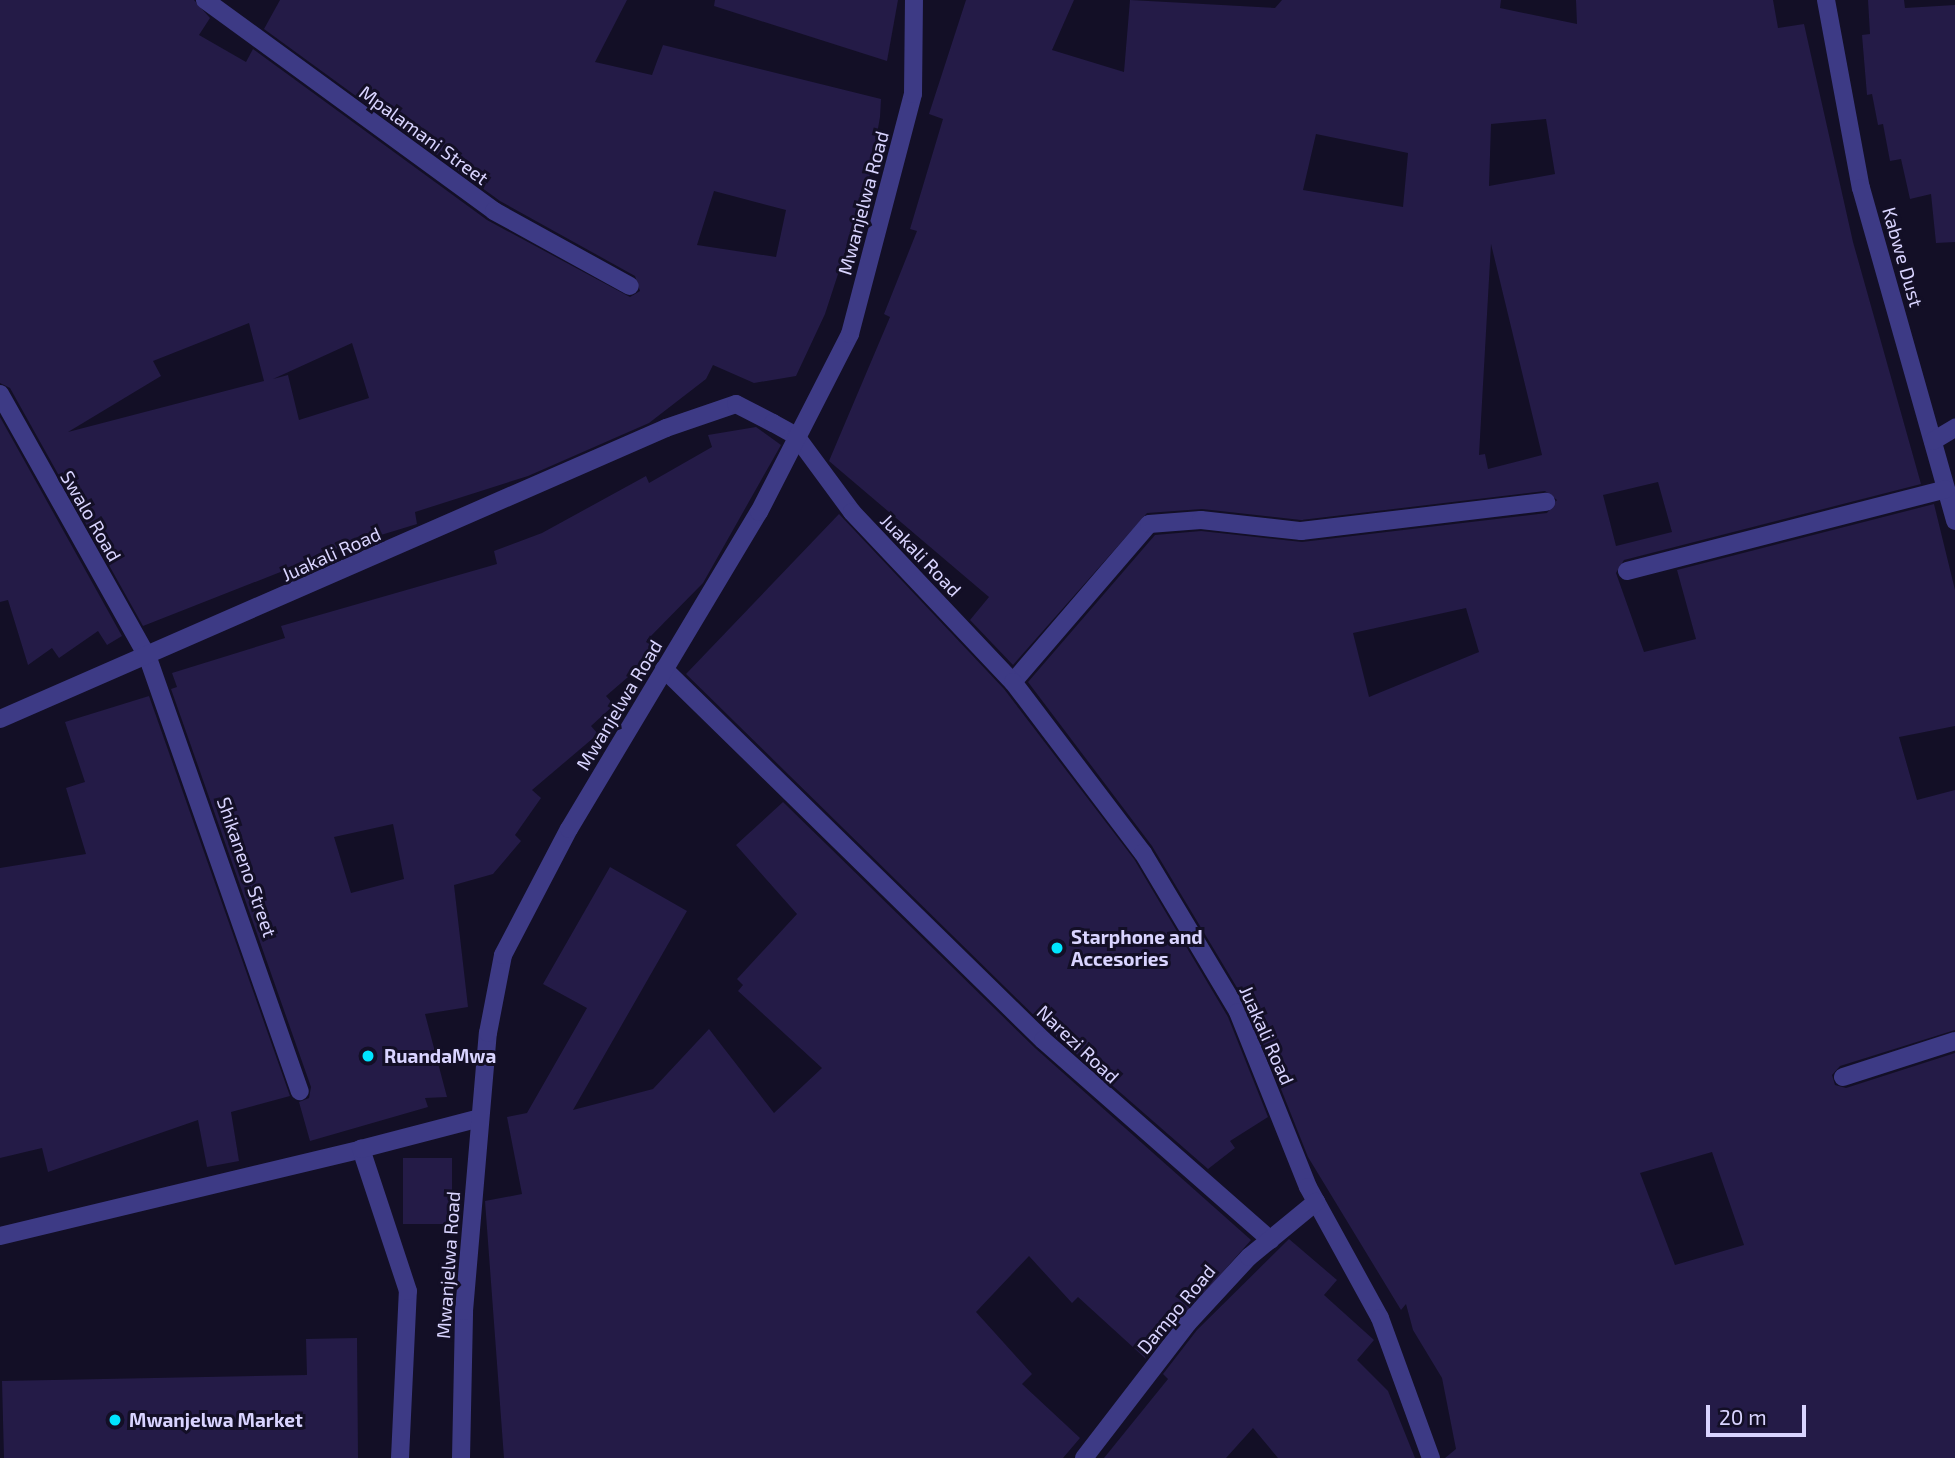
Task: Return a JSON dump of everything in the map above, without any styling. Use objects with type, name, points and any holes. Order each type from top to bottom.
[{"type":"street","name":"Mpalamani Street","points":[[205,0],[494,211],[630,286]]},
{"type":"street","name":"Mwanjelwa Road","points":[[461,1458],[464,1311],[480,1118],[503,955],[796,436],[850,334],[913,94],[914,0]]},
{"type":"street","name":"Kabwe Dust","points":[[1826,0],[1861,188],[1954,514]]},
{"type":"street","name":"Swalo Road","points":[[0,394],[148,658]]},
{"type":"street","name":"Juakali Road","points":[[0,719],[148,658],[736,404],[796,436],[852,512],[1013,682],[1143,853],[1238,1012],[1316,1202],[1380,1318],[1431,1458]]},
{"type":"street","points":[[1933,441],[1955,428]]},
{"type":"street","points":[[1626,571],[1946,489]]},
{"type":"street","points":[[1013,682],[1149,524],[1201,520],[1301,531],[1546,502]]},
{"type":"street","name":"Shikaneno Street","points":[[148,658],[300,1091]]},
{"type":"street","name":"Narezi Road","points":[[664,669],[864,868],[1133,1125],[1271,1240]]},
{"type":"street","points":[[1843,1077],[1955,1041]]},
{"type":"street","points":[[0,1236],[480,1118]]},
{"type":"street","points":[[361,1149],[408,1290],[400,1458]]},
{"type":"street","name":"Dampo Road","points":[[1084,1458],[1188,1323],[1271,1240],[1316,1202]]},
{"type":"building","points":[[0,0],[194,0],[210,18],[199,35],[246,62],[253,49],[487,220],[630,297],[640,291],[635,276],[500,201],[264,29],[280,0],[627,0],[595,62],[652,75],[663,45],[881,99],[869,179],[825,314],[796,376],[754,383],[713,365],[706,379],[649,423],[528,476],[415,512],[417,524],[335,549],[335,560],[283,571],[143,626],[10,388],[0,383]],"holes":[[[714,191],[786,210],[776,257],[697,245]],[[249,323],[264,381],[68,432],[161,376],[153,361]],[[352,343],[369,398],[299,420],[288,375],[273,379]]]},
{"type":"building","points":[[715,0],[898,0],[887,61],[714,6]]},
{"type":"building","points":[[966,0],[1074,0],[1052,50],[1124,72],[1130,0],[1275,8],[1282,0],[1501,0],[1500,8],[1577,24],[1576,0],[1773,0],[1778,28],[1804,24],[1853,242],[1921,484],[1624,560],[1616,573],[1644,652],[1696,639],[1677,570],[1934,504],[1955,590],[1955,726],[1899,737],[1917,800],[1955,790],[1955,1030],[1840,1066],[1832,1075],[1835,1085],[1846,1088],[1955,1053],[1955,1458],[1445,1458],[1456,1449],[1442,1378],[1413,1330],[1406,1304],[1401,1310],[1308,1157],[1248,1006],[1152,846],[1028,682],[1155,535],[1201,531],[1302,542],[1547,513],[1557,500],[1545,491],[1301,520],[1202,509],[1147,513],[1013,665],[970,620],[989,597],[829,461],[890,317],[884,314],[917,231],[910,229],[943,119],[929,114]],"holes":[[[1546,119],[1555,174],[1489,186],[1491,124]],[[1316,134],[1408,153],[1403,207],[1303,190]],[[1491,244],[1542,455],[1488,469],[1485,454],[1479,455]],[[1658,482],[1672,532],[1616,546],[1603,495]],[[1466,608],[1479,652],[1369,697],[1353,633]],[[1712,1152],[1744,1245],[1675,1265],[1640,1173]]]},
{"type":"building","points":[[1868,0],[1904,0],[1905,8],[1955,5],[1955,242],[1936,243],[1931,194],[1910,199],[1901,159],[1890,161],[1883,124],[1878,125],[1872,94],[1867,95],[1862,35],[1870,34]]},
{"type":"building","points":[[0,417],[122,636],[107,645],[98,631],[59,658],[52,648],[28,665],[8,600],[0,602]]},
{"type":"building","points":[[756,427],[781,445],[703,583],[647,640],[657,652],[606,696],[614,705],[591,726],[598,734],[532,790],[541,798],[515,835],[521,841],[493,874],[454,885],[468,1007],[425,1014],[447,1097],[425,1098],[428,1107],[310,1141],[299,1102],[309,1098],[311,1087],[171,689],[177,687],[172,673],[285,638],[281,626],[497,564],[494,551],[542,533],[646,476],[649,483],[712,447],[708,435]],"holes":[[[393,824],[404,879],[351,893],[334,837]]]},
{"type":"building","points":[[839,514],[1004,689],[1134,859],[1228,1017],[1268,1117],[1230,1141],[1235,1148],[1208,1169],[1051,1032],[686,674]]},
{"type":"building","points":[[149,696],[290,1096],[231,1112],[239,1161],[207,1167],[198,1120],[48,1172],[42,1148],[0,1158],[0,868],[86,854],[66,788],[85,782],[65,722]]},
{"type":"building","points":[[783,802],[1035,1048],[1251,1240],[1146,1359],[1078,1297],[1072,1303],[1029,1256],[976,1312],[1032,1374],[1022,1384],[1080,1438],[1063,1458],[504,1458],[485,1201],[522,1194],[507,1117],[527,1113],[587,1008],[543,984],[610,867],[687,911],[573,1110],[653,1089],[709,1029],[774,1113],[822,1068],[738,991],[743,985],[737,979],[797,914],[736,845]]},
{"type":"building","points":[[403,1158],[452,1158],[452,1224],[403,1224]]},
{"type":"building","points":[[1289,1239],[1337,1280],[1324,1295],[1374,1340],[1357,1360],[1388,1391],[1415,1458],[1278,1458],[1253,1428],[1226,1458],[1104,1458],[1168,1379],[1163,1374],[1197,1330]]},
{"type":"building","points":[[357,1338],[358,1458],[4,1458],[2,1381],[307,1375],[306,1339]]},
{"type":"place","name":"Starphone and Accesories","points":[[1057,948]]},
{"type":"place","name":"RuandaMwa","points":[[368,1056]]},
{"type":"place","name":"Mwanjelwa Market","points":[[115,1420]]}]
